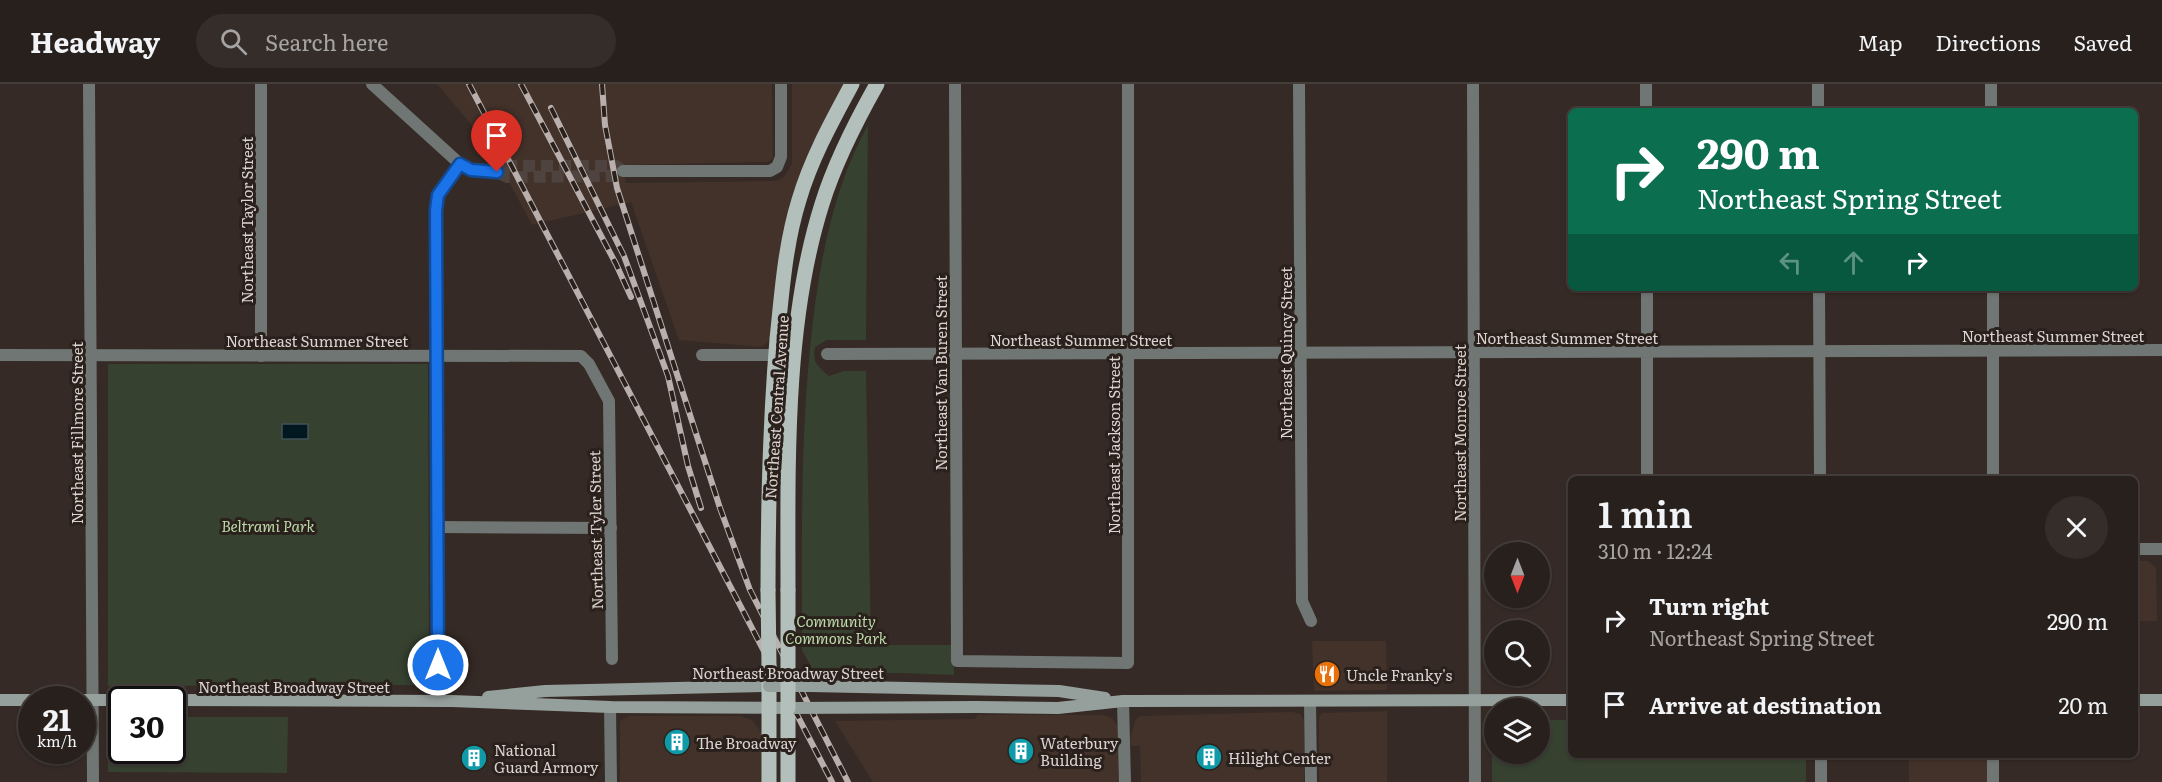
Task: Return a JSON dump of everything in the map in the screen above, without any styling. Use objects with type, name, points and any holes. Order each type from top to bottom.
[{"type":"main road","name":"Northeast Central Avenue","points":[[769,782],[769,461],[775,355],[784,268],[799,199],[826,131],[852,84]]},
{"type":"main road","name":"Northeast Central Avenue","points":[[788,782],[788,451],[794,355],[806,268],[822,204],[843,150],[877,84]]},
{"type":"main road","name":"Northeast Broadway Street","points":[[452,702],[544,691],[702,686],[976,688],[1059,691],[1124,700]]},
{"type":"main road","points":[[0,700],[18,700]]},
{"type":"main road","name":"Northeast Broadway Street","points":[[186,700],[452,702],[704,708],[1058,708],[1124,700],[1568,700]]},
{"type":"main road","points":[[2138,700],[2162,700]]},
{"type":"street","name":"Northeast Fillmore Street","points":[[87,686],[91,355],[89,84]]},
{"type":"street","name":"Northeast Taylor Street","points":[[261,84],[261,356]]},
{"type":"street","points":[[372,84],[460,164],[471,170],[497,172]]},
{"type":"street","points":[[623,171],[770,171],[777,167],[781,157],[781,84]]},
{"type":"street","name":"Northeast Van Buren Street","points":[[955,84],[957,661]]},
{"type":"street","name":"Northeast Jackson Street","points":[[957,661],[1128,663],[1128,84]]},
{"type":"street","name":"Northeast Quincy Street","points":[[1299,84],[1302,601],[1311,621]]},
{"type":"street","name":"Northeast Monroe Street","points":[[1473,84],[1475,782]]},
{"type":"street","points":[[1646,84],[1646,108]]},
{"type":"street","points":[[1818,84],[1818,108]]},
{"type":"street","points":[[1991,84],[1991,108]]},
{"type":"street","points":[[438,702],[436,210],[438,195],[460,164]]},
{"type":"street","points":[[1647,291],[1647,476]]},
{"type":"street","points":[[1819,291],[1820,476]]},
{"type":"street","points":[[1993,291],[1993,476]]},
{"type":"street","name":"Northeast Summer Street","points":[[827,354],[2162,350]]},
{"type":"street","name":"Northeast Summer Street","points":[[0,355],[581,356],[589,364],[609,401]]},
{"type":"street","points":[[702,355],[794,355]]},
{"type":"street","name":"Northeast Tyler Street","points":[[609,401],[612,659]]},
{"type":"street","points":[[437,527],[610,528]]},
{"type":"street","points":[[2138,549],[2162,549]]},
{"type":"street","points":[[1124,700],[1125,782]]},
{"type":"street","points":[[1310,700],[1311,782]]},
{"type":"street","points":[[610,707],[611,782]]},
{"type":"street","points":[[1821,758],[1821,782]]},
{"type":"street","points":[[1993,758],[1993,782]]},
{"type":"street","name":"Northeast Fillmore Street","points":[[92,764],[93,782]]},
{"type":"shaded area","points":[[437,84],[772,84],[773,158],[768,162],[622,165],[626,183],[776,181],[784,177],[792,164],[792,84],[847,84],[816,141],[770,340],[762,347],[679,340],[631,202],[532,225],[491,148]]},
{"type":"shaded area","points":[[2138,561],[2148,561],[2156,568],[2157,621],[2138,621]]},
{"type":"shaded area","points":[[1312,641],[1386,641],[1387,690],[1314,691]]},
{"type":"shaded area","points":[[1387,711],[1387,782],[1319,782],[1319,718],[1322,713]]},
{"type":"shaded area","points":[[1293,712],[1300,714],[1304,720],[1304,782],[1141,782],[1140,746],[1131,746],[1130,739],[1135,721],[1139,716]]},
{"type":"shaded area","points":[[977,715],[1104,715],[1112,718],[1119,727],[1119,782],[873,782],[835,721],[976,719]]},
{"type":"shaded area","points":[[630,716],[741,716],[752,720],[760,730],[762,737],[762,782],[620,782],[620,721]]},
{"type":"shaded area","points":[[1909,758],[1987,758],[1987,782],[1909,782]]},
{"type":"green space","name":"Community Commons Park","points":[[868,125],[866,340],[827,340],[815,347],[814,356],[819,366],[829,376],[844,371],[866,371],[871,645],[954,645],[954,675],[816,673],[802,650],[803,462],[813,321],[822,263],[835,205],[855,150]]},
{"type":"green space","name":"Beltrami Park","points":[[108,364],[428,364],[429,685],[108,686]]},
{"type":"green space","points":[[186,717],[288,717],[287,773],[108,772],[107,720],[108,764],[186,764]]},
{"type":"green space","points":[[1550,720],[1568,720],[1568,758],[1806,758],[1806,782],[1492,782],[1492,764],[1550,764]]},
{"type":"water","points":[[282,424],[308,424],[308,439],[282,439]]},
{"type":"tunnel","points":[[505,166],[616,166],[623,171],[612,176],[507,177],[497,172],[505,166]]},
{"type":"railway","points":[[469,84],[832,782]]},
{"type":"railway","points":[[521,84],[616,264],[631,297]]},
{"type":"railway","points":[[602,84],[605,125],[617,188],[720,508],[750,590],[848,782]]},
{"type":"railway","points":[[551,108],[624,256],[668,376],[688,466],[701,508]]},
{"type":"place","name":"Uncle Franky's","points":[[1327,674]]},
{"type":"place","name":"The Broadway","points":[[677,742]]},
{"type":"place","name":"Waterbury Building","points":[[1021,751]]},
{"type":"place","name":"Hilight Center","points":[[1209,757]]},
{"type":"place","name":"National Guard Armory","points":[[474,758]]},
{"type":"route","points":[[438,665],[436,210],[438,195],[460,164],[471,170],[497,172]]}]
